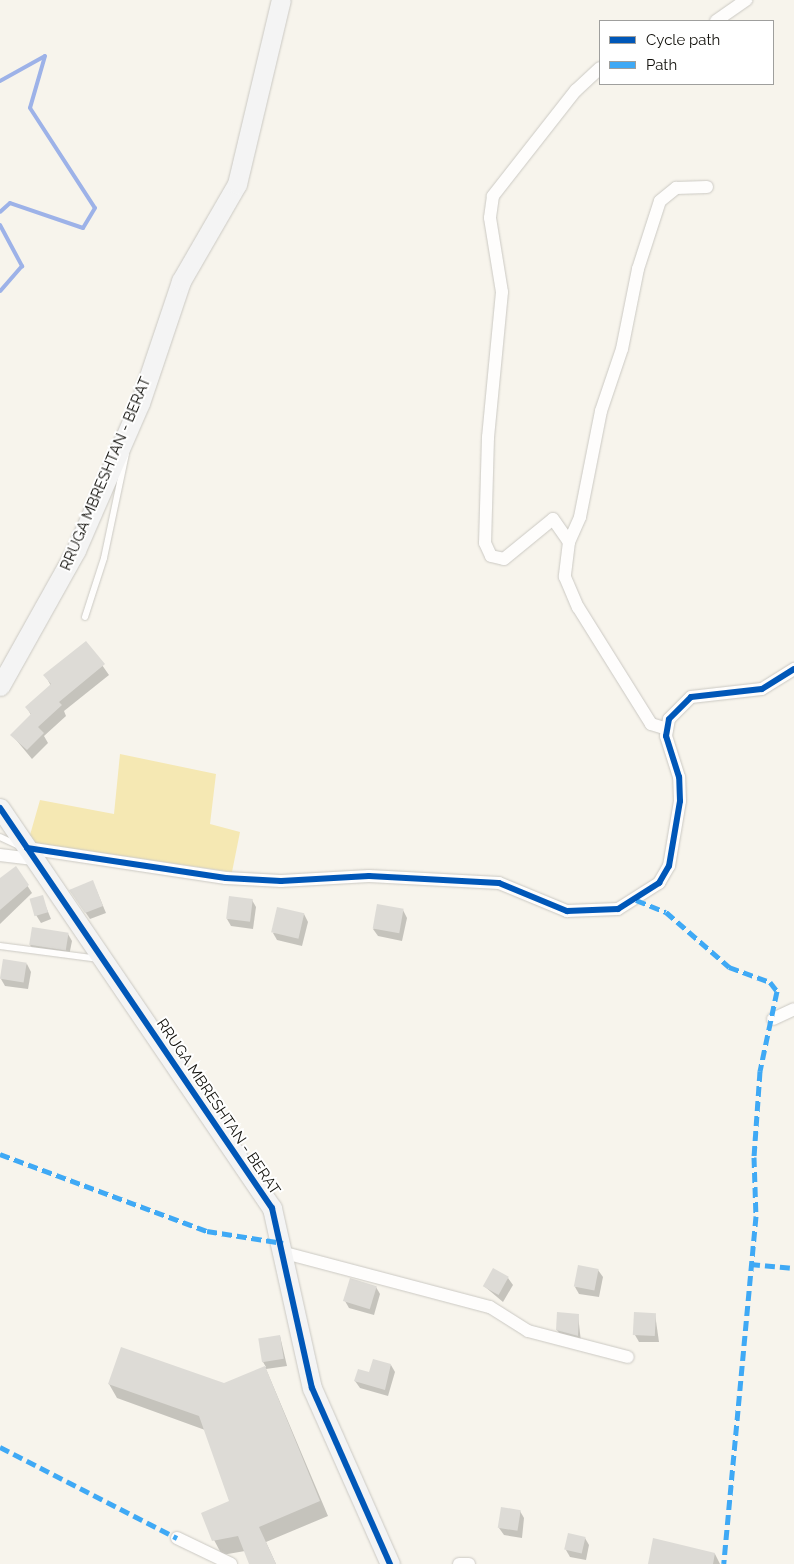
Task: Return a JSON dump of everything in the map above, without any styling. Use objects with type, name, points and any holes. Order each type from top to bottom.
[{"type":"street","name":"RRUGA MBRESHTAN - BERAT","points":[[0,686],[44,613],[128,430],[181,281],[237,184],[281,0]]},
{"type":"street","points":[[717,20],[746,0]]},
{"type":"street","points":[[569,542],[553,519],[504,559],[491,556],[485,543],[488,437],[502,292],[490,218],[493,196],[503,181],[576,90],[599,69]]},
{"type":"street","points":[[667,729],[651,724],[578,607],[565,578],[569,542],[580,517],[601,411],[622,349],[638,269],[658,208],[676,188],[707,187]]},
{"type":"street","points":[[0,856],[31,854],[226,878],[281,881],[369,876],[499,883],[567,911],[618,908],[659,883],[670,866],[680,801],[667,729],[669,719],[691,697],[762,689],[794,669]]},
{"type":"street","name":"RRUGA MBRESHTAN - BERAT","points":[[0,808],[100,959],[253,1176],[272,1208],[285,1253],[312,1388],[390,1564]]},
{"type":"street","points":[[774,1019],[794,1009]]},
{"type":"street","points":[[285,1253],[490,1307],[528,1331],[628,1357]]},
{"type":"street","points":[[177,1538],[231,1564]]},
{"type":"street","points":[[459,1564],[469,1564]]},
{"type":"lane","points":[[85,617],[113,521],[128,430]]},
{"type":"lane","points":[[0,837],[31,854]]},
{"type":"lane","points":[[0,946],[100,959]]},
{"type":"shaded area","points":[[120,754],[216,774],[210,824],[240,832],[232,872],[28,842],[40,800],[114,814]]},
{"type":"building","points":[[86,641],[105,664],[59,702],[62,705],[38,727],[44,733],[27,750],[10,735],[31,714],[25,707],[51,684],[43,675]]},
{"type":"building","points":[[16,866],[29,885],[0,910],[0,878]]},
{"type":"building","points":[[93,880],[103,906],[85,913],[69,890]]},
{"type":"building","points":[[43,895],[48,912],[35,916],[30,899]]},
{"type":"building","points":[[229,896],[253,899],[250,922],[226,919]]},
{"type":"building","points":[[377,904],[404,909],[399,933],[373,929]]},
{"type":"building","points":[[277,907],[304,913],[298,939],[271,932]]},
{"type":"building","points":[[32,927],[69,933],[66,951],[29,945]]},
{"type":"building","points":[[3,959],[27,963],[24,983],[0,979]]},
{"type":"building","points":[[578,1265],[599,1269],[594,1291],[574,1287]]},
{"type":"building","points":[[493,1268],[509,1277],[499,1295],[483,1286]]},
{"type":"building","points":[[350,1278],[377,1286],[370,1309],[343,1301]]},
{"type":"building","points":[[557,1312],[579,1314],[578,1336],[556,1330]]},
{"type":"building","points":[[634,1312],[656,1313],[655,1336],[633,1335]]},
{"type":"building","points":[[280,1335],[284,1359],[262,1362],[258,1338]]},
{"type":"building","points":[[121,1347],[224,1383],[265,1366],[320,1501],[259,1527],[276,1564],[249,1564],[238,1536],[212,1541],[201,1513],[229,1501],[199,1416],[108,1384]]},
{"type":"building","points":[[373,1359],[391,1364],[385,1390],[354,1381],[358,1369],[369,1372]]},
{"type":"building","points":[[501,1507],[521,1510],[517,1531],[498,1528]]},
{"type":"building","points":[[568,1533],[586,1537],[582,1554],[564,1550]]},
{"type":"building","points":[[653,1538],[715,1553],[713,1564],[648,1564]]},
{"type":"waterway","points":[[0,81],[45,56],[30,108],[95,208],[83,228],[10,203],[0,212]]},
{"type":"waterway","points":[[0,225],[22,266],[0,291]]},
{"type":"marked path","points":[[636,900],[666,912],[729,967],[770,982],[777,991],[760,1071],[754,1157],[756,1216],[724,1564]]},
{"type":"marked path","points":[[0,1154],[207,1231],[283,1243]]},
{"type":"marked path","points":[[750,1264],[794,1268]]},
{"type":"marked path","points":[[0,1447],[177,1538]]},
{"type":"cycle path","points":[[27,848],[226,878],[281,881],[369,876],[499,883],[567,911],[618,909],[659,883],[669,866],[680,801],[679,777],[666,736],[669,719],[691,697],[762,689],[794,669]]},
{"type":"cycle path","points":[[0,808],[272,1208],[312,1388],[390,1564]]}]
